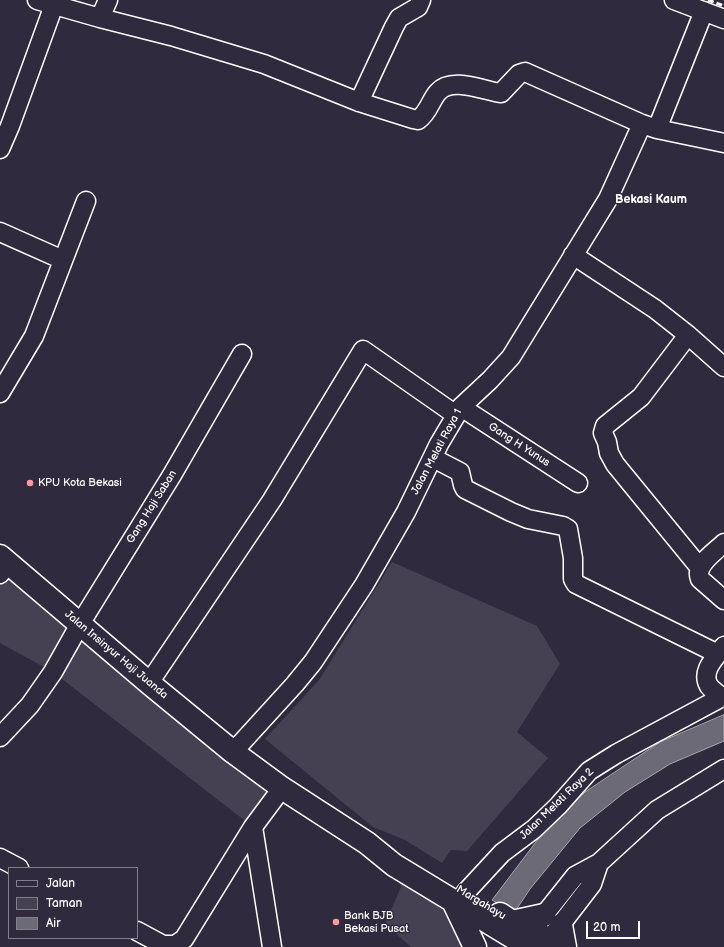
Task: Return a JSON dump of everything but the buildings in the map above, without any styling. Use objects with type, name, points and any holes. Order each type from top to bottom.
[{"type":"main road","name":"Jalan Insinyur Haji Juanda","points":[[2,564],[80,624],[233,752],[282,788],[367,843]]},
{"type":"main road","points":[[367,843],[394,865],[542,939]]},
{"type":"main road","name":"Margahayu","points":[[367,843],[403,856],[459,897],[512,922],[542,939]]},
{"type":"main road","points":[[459,897],[475,947]]},
{"type":"street","points":[[100,18],[108,0]]},
{"type":"street","points":[[359,102],[399,18],[418,7],[422,0]]},
{"type":"street","points":[[674,0],[724,19]]},
{"type":"street","points":[[0,149],[5,123],[45,3],[171,36],[264,64],[359,102],[418,120],[424,115],[438,92],[445,87],[463,85],[501,93],[519,74],[525,72],[649,127],[724,143]]},
{"type":"street","name":"Jalan Melati Raya 1","points":[[233,752],[313,662],[364,586],[406,512],[439,444],[458,411],[511,357],[608,200],[649,127],[704,11]]},
{"type":"street","points":[[0,393],[34,336],[86,201]]},
{"type":"street","points":[[0,232],[63,260]]},
{"type":"street","points":[[573,255],[655,308],[724,366]]},
{"type":"street","points":[[688,335],[641,397],[605,426],[603,433],[607,442],[609,453],[615,464],[700,568]]},
{"type":"street","name":"Gang H Yunus","points":[[149,683],[272,500],[363,350],[458,411],[578,483]]},
{"type":"street","name":"Gang Haji Saban","points":[[0,737],[30,705],[53,672],[80,624],[172,475],[242,354]]},
{"type":"street","points":[[433,458],[460,472],[465,489],[528,519],[563,526],[568,529],[573,558],[573,579],[576,584],[721,650],[710,664],[706,675],[709,685],[722,696]]},
{"type":"street","points":[[724,543],[700,568],[698,576],[724,600]]},
{"type":"street","name":"Jalan Melati Raya 2","points":[[459,897],[502,854],[534,829],[558,806],[589,772],[616,754],[722,696]]},
{"type":"street","points":[[542,939],[592,884],[599,863],[657,810],[724,769]]},
{"type":"street","points":[[138,932],[163,945],[175,945],[184,939],[253,827],[282,788]]},
{"type":"street","points":[[253,827],[272,947]]},
{"type":"street","points":[[0,858],[16,867]]},
{"type":"green space","points":[[7,562],[282,788],[253,827],[53,672],[0,643],[0,574]]},
{"type":"green space","points":[[392,562],[537,626],[560,664],[517,732],[548,758],[467,851],[451,850],[442,863],[405,840],[373,827],[265,739],[319,680]]},
{"type":"green space","points":[[394,865],[453,901],[475,947],[411,947],[385,924],[401,887]]},
{"type":"water","points":[[724,715],[724,741],[670,764],[625,792],[580,828],[530,889],[514,913],[492,900],[545,830],[585,792],[660,742]]},
{"type":"railway","points":[[708,0],[724,6]]},
{"type":"place","name":"KPU Kota Bekasi","points":[[30,483]]},
{"type":"place","name":"Bank BJB Bekasi Pusat","points":[[336,922]]},
{"type":"district","name":"Bekasi Kaum","points":[[651,200]]}]
